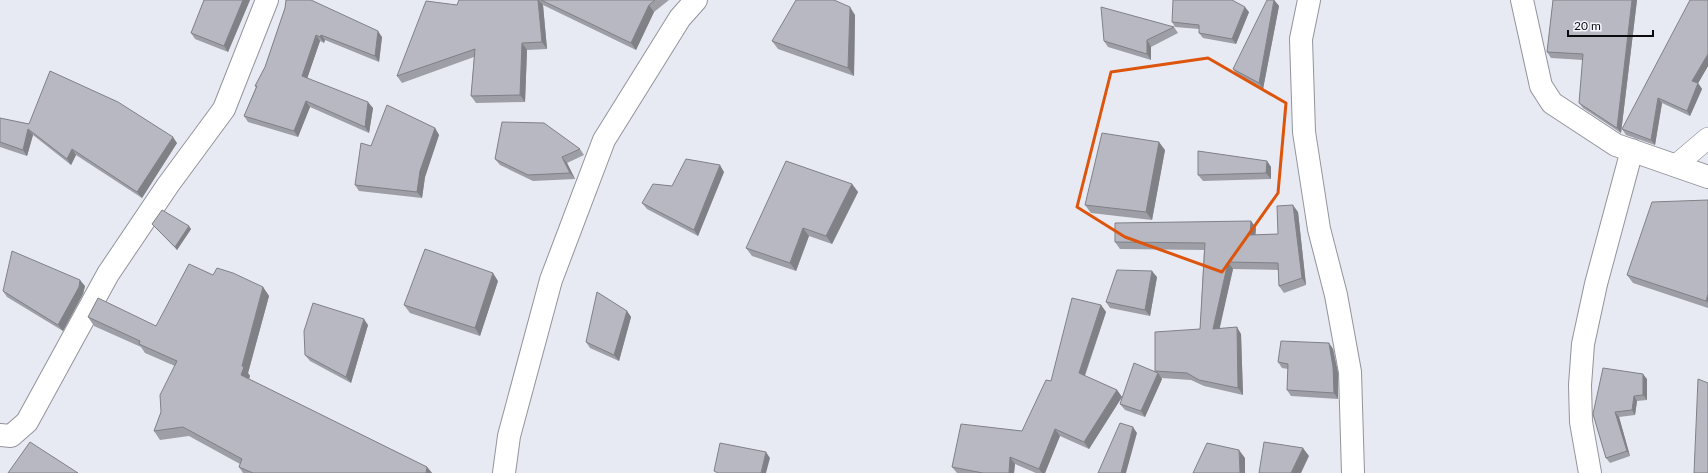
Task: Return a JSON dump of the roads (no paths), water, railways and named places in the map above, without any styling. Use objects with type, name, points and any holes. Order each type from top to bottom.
[{"type":"street","points":[[0,435],[11,436],[27,422],[108,274],[168,185],[224,109],[267,0]]},
{"type":"street","points":[[504,473],[509,436],[552,280],[604,140],[680,18],[696,0]]},
{"type":"street","points":[[1309,0],[1301,39],[1304,132],[1319,229],[1336,295],[1350,372],[1353,473]]},
{"type":"street","points":[[1522,0],[1541,86],[1552,103],[1616,145],[1708,177]]},
{"type":"street","points":[[1675,166],[1708,138]]},
{"type":"street","points":[[1590,473],[1581,422],[1580,385],[1583,344],[1596,284],[1632,150]]}]
